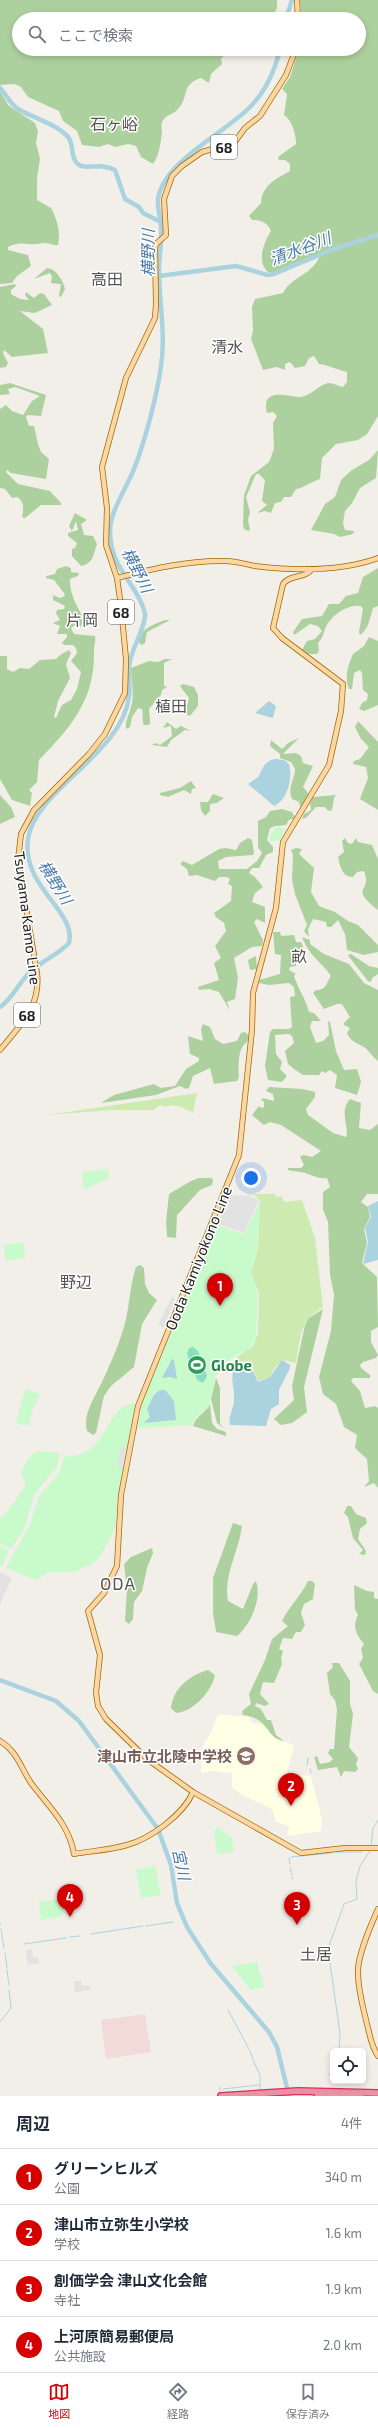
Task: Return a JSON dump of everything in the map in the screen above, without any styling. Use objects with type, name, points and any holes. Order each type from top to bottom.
[{"type":"highway","points":[[223,2096],[298,2093],[378,2093]]},
{"type":"highway","points":[[346,2093],[361,2096]]},
{"type":"main road","points":[[297,0],[298,12]]},
{"type":"main road","name":"Tsuyama Kamo Line","points":[[0,1050],[34,1005],[38,990],[37,973],[20,874],[19,844],[29,817],[97,745],[112,722],[123,698],[126,658],[119,578],[106,544],[107,508],[103,462],[115,426],[126,378],[155,318],[155,249],[158,242],[166,233],[164,199],[172,176],[182,166],[202,152],[234,143],[245,128],[260,116],[286,75],[293,56]]},
{"type":"main road","points":[[119,578],[126,575],[214,561],[312,569],[345,568],[378,558]]},
{"type":"main road","name":"Ooda Kamiyokono Line","points":[[193,1792],[147,1759],[127,1741],[100,1710],[96,1693],[100,1655],[88,1611],[104,1593],[117,1566],[121,1495],[138,1406],[239,1155],[252,1035],[253,993],[276,908],[283,840],[329,765],[340,718],[344,689],[343,684],[282,638],[273,628],[283,584],[287,580],[307,574],[312,569]]},
{"type":"main road","points":[[0,1741],[14,1752],[30,1781],[58,1815],[70,1837],[74,1854],[127,1845],[148,1835],[181,1811],[193,1792],[301,1853],[345,1848],[370,1850],[378,1848]]},
{"type":"main road","points":[[378,1909],[360,1957],[358,1973],[362,1993],[360,2001],[372,2044],[378,2056]]},
{"type":"shaded area","points":[[228,1195],[250,1196],[259,1200],[244,1233],[218,1224]]},
{"type":"shaded area","points":[[172,1297],[175,1299],[163,1328],[158,1324]]},
{"type":"shaded area","points":[[126,1443],[129,1444],[123,1468],[117,1466],[121,1447],[125,1448]]},
{"type":"shaded area","points":[[0,1572],[12,1578],[0,1604]]},
{"type":"shaded area","points":[[218,1714],[249,1717],[251,1722],[267,1726],[274,1738],[294,1745],[287,1774],[311,1776],[322,1820],[321,1831],[287,1836],[289,1826],[276,1822],[272,1809],[242,1795],[232,1787],[232,1773],[212,1771],[201,1773],[201,1758],[204,1743],[210,1735]]},
{"type":"shaded area","points":[[32,1949],[33,1957],[38,1957],[39,1963],[28,1965],[26,1950]]},
{"type":"shaded area","points":[[74,1981],[81,1981],[82,1986],[90,1986],[91,1990],[75,1992]]},
{"type":"shaded area","points":[[145,2014],[151,2052],[106,2059],[101,2020]]},
{"type":"green space","points":[[0,0],[277,0],[277,8],[275,12],[12,12],[12,56],[223,56],[221,59],[222,64],[211,74],[209,83],[201,78],[190,84],[182,104],[178,109],[164,119],[162,123],[159,149],[153,164],[141,157],[136,146],[128,144],[115,147],[108,144],[99,147],[82,145],[77,131],[63,121],[59,111],[28,97],[21,87],[15,84],[0,85]]},
{"type":"green space","points":[[300,0],[378,0],[378,416],[367,434],[358,440],[336,444],[322,458],[320,479],[296,489],[291,497],[284,497],[281,502],[275,503],[271,513],[265,511],[257,513],[267,505],[262,501],[265,480],[259,474],[256,474],[246,497],[250,512],[248,520],[250,530],[248,531],[244,529],[243,524],[244,495],[251,476],[269,462],[274,449],[273,423],[277,416],[273,412],[267,413],[266,404],[268,399],[272,396],[278,395],[300,397],[311,393],[324,384],[330,383],[343,387],[347,382],[347,372],[319,364],[314,356],[309,358],[305,366],[295,368],[290,362],[285,364],[285,370],[277,367],[263,370],[251,339],[253,331],[252,307],[255,299],[283,293],[291,283],[312,268],[319,257],[307,258],[289,268],[276,272],[268,272],[264,268],[262,262],[262,252],[271,231],[266,224],[258,220],[252,220],[249,216],[261,203],[267,187],[290,171],[290,164],[285,160],[279,160],[278,157],[296,144],[293,128],[287,117],[284,115],[287,94],[282,89],[290,77],[297,56],[366,56],[366,12],[301,12]]},
{"type":"green space","points":[[0,91],[9,106],[35,123],[38,131],[36,143],[40,159],[37,178],[37,200],[51,208],[57,221],[59,240],[58,245],[45,243],[19,244],[8,247],[8,250],[28,255],[31,266],[17,276],[12,283],[0,284]]},
{"type":"green space","points":[[47,268],[57,273],[63,282],[65,289],[61,297],[59,296],[61,284],[51,283],[52,277],[50,273],[34,279]]},
{"type":"green space","points":[[15,284],[16,286],[11,290],[11,294],[20,299],[29,300],[25,295],[26,292],[34,298],[40,293],[44,294],[52,305],[35,313],[20,311],[43,329],[48,353],[12,357],[4,350],[3,353],[8,363],[6,367],[0,368],[0,287]]},
{"type":"green space","points":[[10,383],[46,395],[41,416],[28,415],[26,417],[29,426],[34,426],[41,452],[49,459],[46,479],[11,473],[7,470],[6,472],[18,484],[50,491],[61,503],[61,505],[41,505],[25,518],[22,517],[23,508],[21,501],[17,497],[12,498],[5,489],[0,488],[0,409],[6,405],[12,411],[23,415],[32,401],[40,396],[15,387],[8,389],[10,394],[0,395],[0,385]]},
{"type":"green space","points":[[378,450],[376,478],[360,488],[352,503],[345,511],[343,523],[345,530],[354,531],[353,534],[340,537],[334,534],[311,530],[325,504],[335,497],[341,480],[352,470],[369,460]]},
{"type":"green space","points":[[75,513],[87,520],[81,524],[84,535],[93,536],[97,544],[91,561],[81,566],[72,556],[72,549],[75,548],[77,543],[68,536],[68,533],[78,530],[76,521],[72,531],[69,526]]},
{"type":"green space","points":[[66,566],[71,568],[71,572],[79,573],[78,576],[70,579],[70,584],[74,599],[83,617],[81,627],[76,624],[71,628],[74,634],[95,636],[93,668],[90,684],[79,712],[61,736],[39,760],[37,782],[29,790],[32,793],[30,806],[12,800],[0,779],[0,656],[7,656],[7,669],[13,672],[20,668],[29,669],[40,660],[56,659],[69,650],[71,653],[66,664],[70,678],[58,701],[54,717],[56,718],[62,705],[71,700],[77,689],[81,672],[71,661],[77,653],[76,648],[73,645],[64,645],[62,643],[67,637],[67,634],[57,634],[60,626],[53,623],[60,620],[56,613],[57,610],[64,609],[65,606],[53,600],[53,595],[60,598],[65,596],[64,593],[54,580],[46,578],[46,576],[55,574],[57,569]]},
{"type":"green space","points":[[378,568],[378,606],[373,608],[369,623],[365,630],[360,635],[359,632],[363,609],[361,606],[352,606],[338,613],[328,623],[322,638],[318,643],[319,650],[317,654],[308,654],[302,650],[307,641],[315,639],[322,631],[318,626],[310,624],[294,635],[293,632],[302,619],[322,616],[329,604],[339,604],[346,596],[358,593],[363,577]]},
{"type":"green space","points":[[165,620],[170,620],[147,632],[145,643],[142,645],[139,643],[141,634],[147,628]]},
{"type":"green space","points":[[369,637],[378,641],[378,705],[364,711],[359,709],[362,703],[367,700],[368,694],[363,690],[362,673],[360,670],[354,673],[352,689],[349,689],[347,676],[348,667],[353,654],[364,646]]},
{"type":"green space","points":[[165,659],[172,659],[164,663],[164,686],[167,687],[162,690],[161,695],[149,709],[149,725],[144,725],[142,709],[138,708],[132,717],[130,727],[126,729],[133,697],[131,668],[149,661],[158,662]]},
{"type":"green space","points":[[183,684],[194,687],[198,695],[198,706],[190,716],[185,714],[189,698],[180,686]]},
{"type":"green space","points":[[358,721],[378,742],[378,810],[360,799],[368,778],[366,767],[353,764],[354,761],[360,759],[369,747],[361,739],[355,727]]},
{"type":"green space","points":[[167,722],[176,729],[181,726],[191,731],[185,730],[171,740],[167,747],[152,745],[155,743],[160,745],[172,736],[171,726],[163,728]]},
{"type":"green space","points":[[299,738],[283,754],[296,753],[301,756],[303,763],[313,766],[303,787],[309,794],[301,809],[299,802],[292,799],[290,790],[295,769],[291,762],[280,758],[280,754],[270,746],[271,740],[282,749],[288,743]]},
{"type":"green space","points":[[191,781],[196,788],[192,789],[191,794],[184,790],[168,797],[160,795],[160,793],[180,788]]},
{"type":"green space","points":[[213,794],[224,798],[217,803],[210,804],[210,811],[205,816],[201,810],[200,802],[208,802]]},
{"type":"green space","points":[[0,795],[11,807],[15,817],[0,824]]},
{"type":"green space","points":[[336,795],[332,810],[328,811],[325,807],[316,807],[306,818],[302,819],[304,814],[311,810],[310,803],[313,797]]},
{"type":"green space","points":[[282,809],[292,812],[295,818],[289,820],[286,825],[270,828],[267,840],[273,847],[273,852],[266,855],[259,868],[252,868],[249,873],[255,877],[263,887],[255,893],[252,902],[265,907],[265,923],[257,919],[254,922],[263,940],[262,946],[252,947],[234,958],[238,978],[235,999],[227,1002],[230,1011],[219,992],[209,989],[199,990],[198,987],[219,980],[214,963],[221,958],[215,946],[226,931],[224,923],[216,917],[214,913],[231,901],[232,886],[228,884],[230,879],[227,877],[219,877],[215,881],[197,875],[189,876],[187,869],[180,864],[183,861],[192,865],[219,849],[226,848],[236,850],[240,843],[248,838],[252,840],[253,855],[226,857],[218,861],[219,869],[247,869],[257,861],[262,853],[258,847],[258,821],[266,817],[270,811]]},
{"type":"green space","points":[[277,826],[285,830],[280,840],[269,842],[271,834]]},
{"type":"green space","points":[[345,838],[348,843],[352,844],[356,838],[358,842],[372,845],[378,859],[378,910],[364,897],[363,890],[366,883],[366,878],[364,871],[357,872],[353,877],[349,877],[342,870],[338,857],[344,852],[342,841]]},
{"type":"green space","points":[[296,848],[302,849],[299,854],[314,868],[311,892],[319,906],[335,912],[348,921],[358,925],[378,945],[378,952],[364,955],[347,950],[345,934],[338,920],[331,927],[327,927],[326,922],[313,919],[308,929],[309,937],[304,931],[307,925],[295,894],[292,880],[293,855],[291,850]]},
{"type":"green space","points":[[273,932],[280,932],[281,936],[294,935],[296,942],[301,942],[303,949],[303,960],[296,961],[296,966],[290,967],[289,970],[296,974],[294,976],[309,1012],[314,1013],[321,1021],[312,1021],[310,1027],[316,1043],[323,1041],[329,1035],[328,1021],[330,1022],[336,1051],[344,1070],[357,1069],[361,1082],[357,1095],[335,1088],[337,1075],[330,1070],[325,1073],[322,1071],[319,1075],[303,1075],[288,1064],[285,1051],[294,1043],[292,1036],[289,1034],[275,1035],[276,1054],[282,1062],[280,1069],[287,1076],[282,1082],[268,1080],[265,1066],[270,1032],[273,1029],[289,1029],[292,1027],[290,997],[295,996],[294,987],[289,983],[269,985],[259,983],[259,980],[280,974],[281,955],[275,954]]},
{"type":"green space","points":[[302,937],[310,940],[310,944],[324,954],[349,964],[364,983],[378,990],[378,1061],[366,1048],[354,1042],[348,1036],[347,1033],[350,1028],[344,1025],[344,1023],[350,1017],[342,1004],[337,1004],[324,1009],[313,993],[316,990],[320,990],[326,986],[331,976],[308,949]]},
{"type":"green space","points":[[351,954],[369,966],[378,968],[378,974],[372,978],[371,982],[368,981],[348,955]]},
{"type":"green space","points":[[256,956],[257,969],[250,970],[248,960]]},
{"type":"green space","points":[[203,1024],[210,1027],[215,1039],[223,1044],[237,1041],[241,1033],[245,1032],[249,1036],[240,1052],[239,1077],[237,1081],[214,1084],[210,1068],[193,1076],[189,1088],[186,1089],[180,1086],[156,1095],[101,1103],[114,1095],[154,1084],[161,1088],[175,1086],[186,1069],[199,1061],[199,1058],[190,1054],[188,1036],[203,1041],[201,1029]]},
{"type":"green space","points":[[269,1087],[303,1089],[315,1092],[315,1097],[306,1109],[308,1115],[333,1133],[346,1137],[347,1135],[345,1107],[350,1099],[361,1103],[359,1128],[370,1130],[378,1124],[378,1194],[367,1194],[361,1202],[368,1207],[370,1217],[364,1229],[367,1243],[362,1263],[377,1277],[378,1327],[371,1331],[371,1342],[378,1355],[376,1358],[363,1362],[360,1365],[361,1368],[370,1375],[370,1378],[353,1378],[351,1381],[360,1391],[365,1408],[375,1406],[378,1408],[378,1488],[374,1483],[364,1487],[369,1481],[367,1459],[355,1448],[357,1435],[344,1427],[336,1404],[323,1394],[319,1377],[331,1331],[334,1295],[330,1275],[328,1222],[323,1210],[323,1192],[330,1187],[327,1178],[319,1178],[303,1172],[290,1171],[288,1168],[301,1168],[304,1165],[300,1157],[303,1155],[312,1157],[321,1151],[281,1125],[270,1122],[264,1125],[252,1115],[259,1106],[261,1108],[264,1107],[264,1101],[261,1101],[263,1098],[274,1101],[273,1094],[266,1091]]},
{"type":"green space","points":[[197,1093],[193,1113],[179,1107],[165,1107],[160,1105],[154,1110],[112,1110],[47,1115]]},
{"type":"green space","points":[[108,1169],[109,1178],[84,1190],[82,1172]]},
{"type":"green space","points":[[199,1178],[211,1178],[213,1180],[212,1185],[200,1190],[177,1215],[176,1238],[167,1237],[166,1222],[169,1194]]},
{"type":"green space","points":[[244,1194],[275,1194],[276,1197],[282,1196],[284,1202],[302,1200],[315,1238],[323,1307],[309,1319],[302,1331],[296,1363],[283,1360],[275,1367],[270,1377],[258,1381],[250,1361],[239,1362],[237,1357],[253,1346],[258,1333],[259,1293],[251,1273],[258,1249],[260,1200],[254,1195]]},
{"type":"green space","points":[[260,1200],[258,1249],[251,1273],[258,1293],[256,1338],[249,1349],[232,1358],[215,1377],[209,1407],[197,1416],[192,1425],[138,1428],[142,1404],[215,1224],[242,1234],[245,1233]]},
{"type":"green space","points":[[24,1243],[25,1258],[6,1261],[4,1245]]},
{"type":"green space","points":[[140,1265],[144,1268],[145,1284],[149,1293],[157,1300],[142,1324],[134,1367],[111,1386],[104,1396],[96,1433],[93,1435],[87,1431],[86,1419],[119,1343],[126,1319],[134,1274],[136,1267]]},
{"type":"green space","points":[[323,1309],[304,1387],[307,1412],[292,1423],[281,1425],[274,1419],[294,1400],[292,1386],[305,1325],[309,1318]]},
{"type":"green space","name":"Globe","points":[[193,1347],[198,1351],[207,1376],[203,1383],[197,1380],[187,1354],[189,1348]]},
{"type":"green space","points":[[216,1378],[220,1388],[220,1424],[225,1429],[217,1423],[211,1399]]},
{"type":"green space","points":[[25,1389],[40,1394],[32,1411],[29,1426],[16,1423]]},
{"type":"green space","points":[[133,1403],[135,1404],[117,1503],[116,1525],[110,1539],[99,1557],[92,1564],[73,1572],[49,1572],[36,1580],[6,1568],[31,1522],[39,1496],[58,1475],[65,1456],[79,1455],[89,1450],[97,1442],[115,1415],[123,1407]]},
{"type":"green space","points":[[210,1403],[212,1423],[217,1429],[226,1432],[226,1436],[193,1426]]},
{"type":"green space","points":[[39,1451],[60,1453],[57,1467],[34,1495],[25,1527],[12,1547],[9,1548],[0,1544],[0,1517],[5,1515],[26,1485],[21,1473],[30,1457]]},
{"type":"green space","points":[[347,1506],[351,1506],[356,1514],[366,1518],[367,1523],[360,1529],[358,1539],[366,1551],[365,1555],[359,1554],[363,1550],[353,1538],[348,1517],[344,1513]]},
{"type":"green space","points":[[233,1523],[242,1526],[229,1573],[227,1592],[228,1601],[243,1609],[253,1584],[256,1581],[258,1596],[251,1618],[237,1636],[216,1632],[213,1613],[213,1578]]},
{"type":"green space","points":[[0,1546],[8,1550],[3,1566],[0,1565]]},
{"type":"green space","points":[[152,1548],[153,1553],[147,1568],[142,1591],[134,1602],[133,1619],[129,1624],[125,1621],[127,1590],[124,1564],[131,1557]]},
{"type":"green space","points":[[308,1581],[312,1581],[315,1584],[313,1599],[304,1604],[301,1613],[305,1625],[301,1632],[296,1632],[292,1639],[283,1638],[279,1649],[283,1651],[281,1658],[282,1664],[274,1683],[263,1682],[260,1694],[269,1704],[265,1706],[256,1703],[255,1706],[261,1709],[267,1720],[271,1720],[276,1735],[284,1741],[273,1736],[258,1720],[243,1715],[242,1711],[251,1704],[249,1694],[265,1660],[272,1639],[288,1626],[282,1621]]},
{"type":"green space","points":[[354,1585],[367,1591],[374,1592],[374,1598],[378,1599],[378,1694],[373,1691],[359,1664],[363,1658],[361,1649],[364,1644],[357,1634],[355,1627],[358,1615],[355,1609]]},
{"type":"green space","points":[[332,1663],[339,1663],[350,1681],[350,1704],[353,1714],[349,1747],[358,1758],[356,1764],[358,1769],[355,1772],[344,1771],[341,1777],[337,1767],[318,1770],[314,1757],[317,1756],[320,1764],[330,1762],[333,1759],[328,1753],[330,1749],[334,1749],[337,1709],[335,1700],[330,1694],[327,1673],[333,1667]]},
{"type":"green space","points":[[208,1670],[215,1675],[206,1694],[189,1709],[176,1713],[171,1708],[175,1694],[189,1679]]},
{"type":"green space","points":[[217,1827],[232,1837],[234,1852],[217,1854],[214,1832]]},
{"type":"green space","points":[[155,1866],[161,1895],[141,1898],[136,1870]]},
{"type":"green space","points":[[61,1899],[63,1916],[41,1920],[39,1902]]},
{"type":"green space","points":[[257,1962],[264,1987],[251,1990],[232,1966]]},
{"type":"water","points":[[269,701],[276,706],[273,718],[255,713]]},
{"type":"water","points":[[276,759],[284,760],[289,764],[290,781],[283,799],[274,806],[248,784],[258,777],[266,763]]},
{"type":"water","points":[[378,1201],[378,1260],[363,1264],[368,1242],[365,1228],[371,1217],[368,1206]]},
{"type":"water","points":[[172,1359],[174,1360],[177,1379],[170,1377],[162,1378]]},
{"type":"water","points":[[282,1360],[290,1365],[290,1368],[279,1390],[279,1404],[271,1409],[266,1426],[230,1425],[230,1418],[234,1403],[232,1375],[235,1365],[249,1362],[258,1382],[270,1377]]},
{"type":"water","points":[[160,1390],[165,1390],[174,1401],[176,1420],[144,1423],[150,1417],[147,1409],[154,1395]]},
{"type":"waterway","name":"横野川","points":[[288,12],[292,0]]},
{"type":"waterway","name":"横野川","points":[[0,1007],[5,1003],[29,973],[69,943],[69,931],[65,920],[40,885],[33,871],[28,856],[28,839],[34,821],[46,804],[112,736],[123,717],[129,696],[130,661],[144,623],[145,613],[141,602],[114,555],[111,544],[110,530],[113,515],[134,469],[142,445],[154,404],[161,366],[163,330],[159,282],[161,225],[158,199],[163,185],[171,172],[197,148],[239,117],[256,101],[269,80],[278,56]]},
{"type":"waterway","points":[[0,88],[12,104],[18,109],[58,128],[63,132],[70,140],[74,159],[79,165],[86,167],[99,166],[115,170],[125,199],[139,207],[143,213],[161,222]]},
{"type":"waterway","name":"清水谷川","points":[[159,276],[236,266],[268,275],[274,274],[331,250],[378,235]]},
{"type":"waterway","name":"宮川","points":[[0,1680],[56,1701],[79,1721],[158,1829],[171,1865],[177,1903],[187,1927],[211,1964],[269,2032],[277,2047],[289,2096]]},
{"type":"waterway","points":[[307,1765],[308,1758]]},
{"type":"waterway","points":[[310,1769],[311,1773]]},
{"type":"waterway","points":[[371,1846],[373,1828],[378,1820]]},
{"type":"waterway","points":[[339,2048],[340,2033],[328,1949],[344,1904],[357,1899],[356,1881],[360,1866],[370,1851]]},
{"type":"waterway","points":[[336,1852],[362,1852]]},
{"type":"waterway","points":[[291,1857],[332,1853]]},
{"type":"waterway","points":[[289,1858],[290,1864]]},
{"type":"waterway","points":[[290,1868],[292,1875]]},
{"type":"waterway","points":[[146,1926],[173,1922]]},
{"type":"waterway","points":[[91,1934],[143,1926]]},
{"type":"waterway","points":[[1,1929],[4,1948]]},
{"type":"waterway","points":[[70,1937],[80,1936]]},
{"type":"waterway","points":[[24,1944],[66,1938]]},
{"type":"waterway","points":[[5,1953],[7,1968]]},
{"type":"waterway","points":[[7,1970],[9,1985]]},
{"type":"waterway","points":[[0,2022],[11,2008],[9,1990]]},
{"type":"waterway","points":[[228,2010],[249,2049]]},
{"type":"waterway","points":[[250,2051],[253,2059]]},
{"type":"waterway","points":[[253,2060],[260,2075]]},
{"type":"waterway","points":[[260,2076],[260,2090]]},
{"type":"waterway","points":[[223,2089],[259,2085]]},
{"type":"waterway","points":[[220,2087],[220,2094]]},
{"type":"place","name":"グリーンヒルズ","points":[[220,1306]]},
{"type":"place","name":"Globe","points":[[197,1365]]},
{"type":"place","name":"津山市立北陵中学校","points":[[246,1756]]},
{"type":"place","name":"津山市立弥生小学校","points":[[291,1806]]},
{"type":"place","name":"上河原簡易郵便局","points":[[70,1917]]},
{"type":"place","name":"創価学会 津山文化会館","points":[[297,1925]]},
{"type":"district","name":"石ヶ峪","points":[[114,123]]},
{"type":"district","name":"高田","points":[[107,278]]},
{"type":"district","name":"清水","points":[[227,346]]},
{"type":"district","name":"片岡","points":[[82,619]]},
{"type":"district","name":"植田","points":[[171,705]]},
{"type":"district","name":"畝","points":[[299,955]]},
{"type":"district","name":"野辺","points":[[76,1281]]},
{"type":"district","name":"ODA","points":[[118,1583]]},
{"type":"district","name":"土居","points":[[316,1953]]}]
